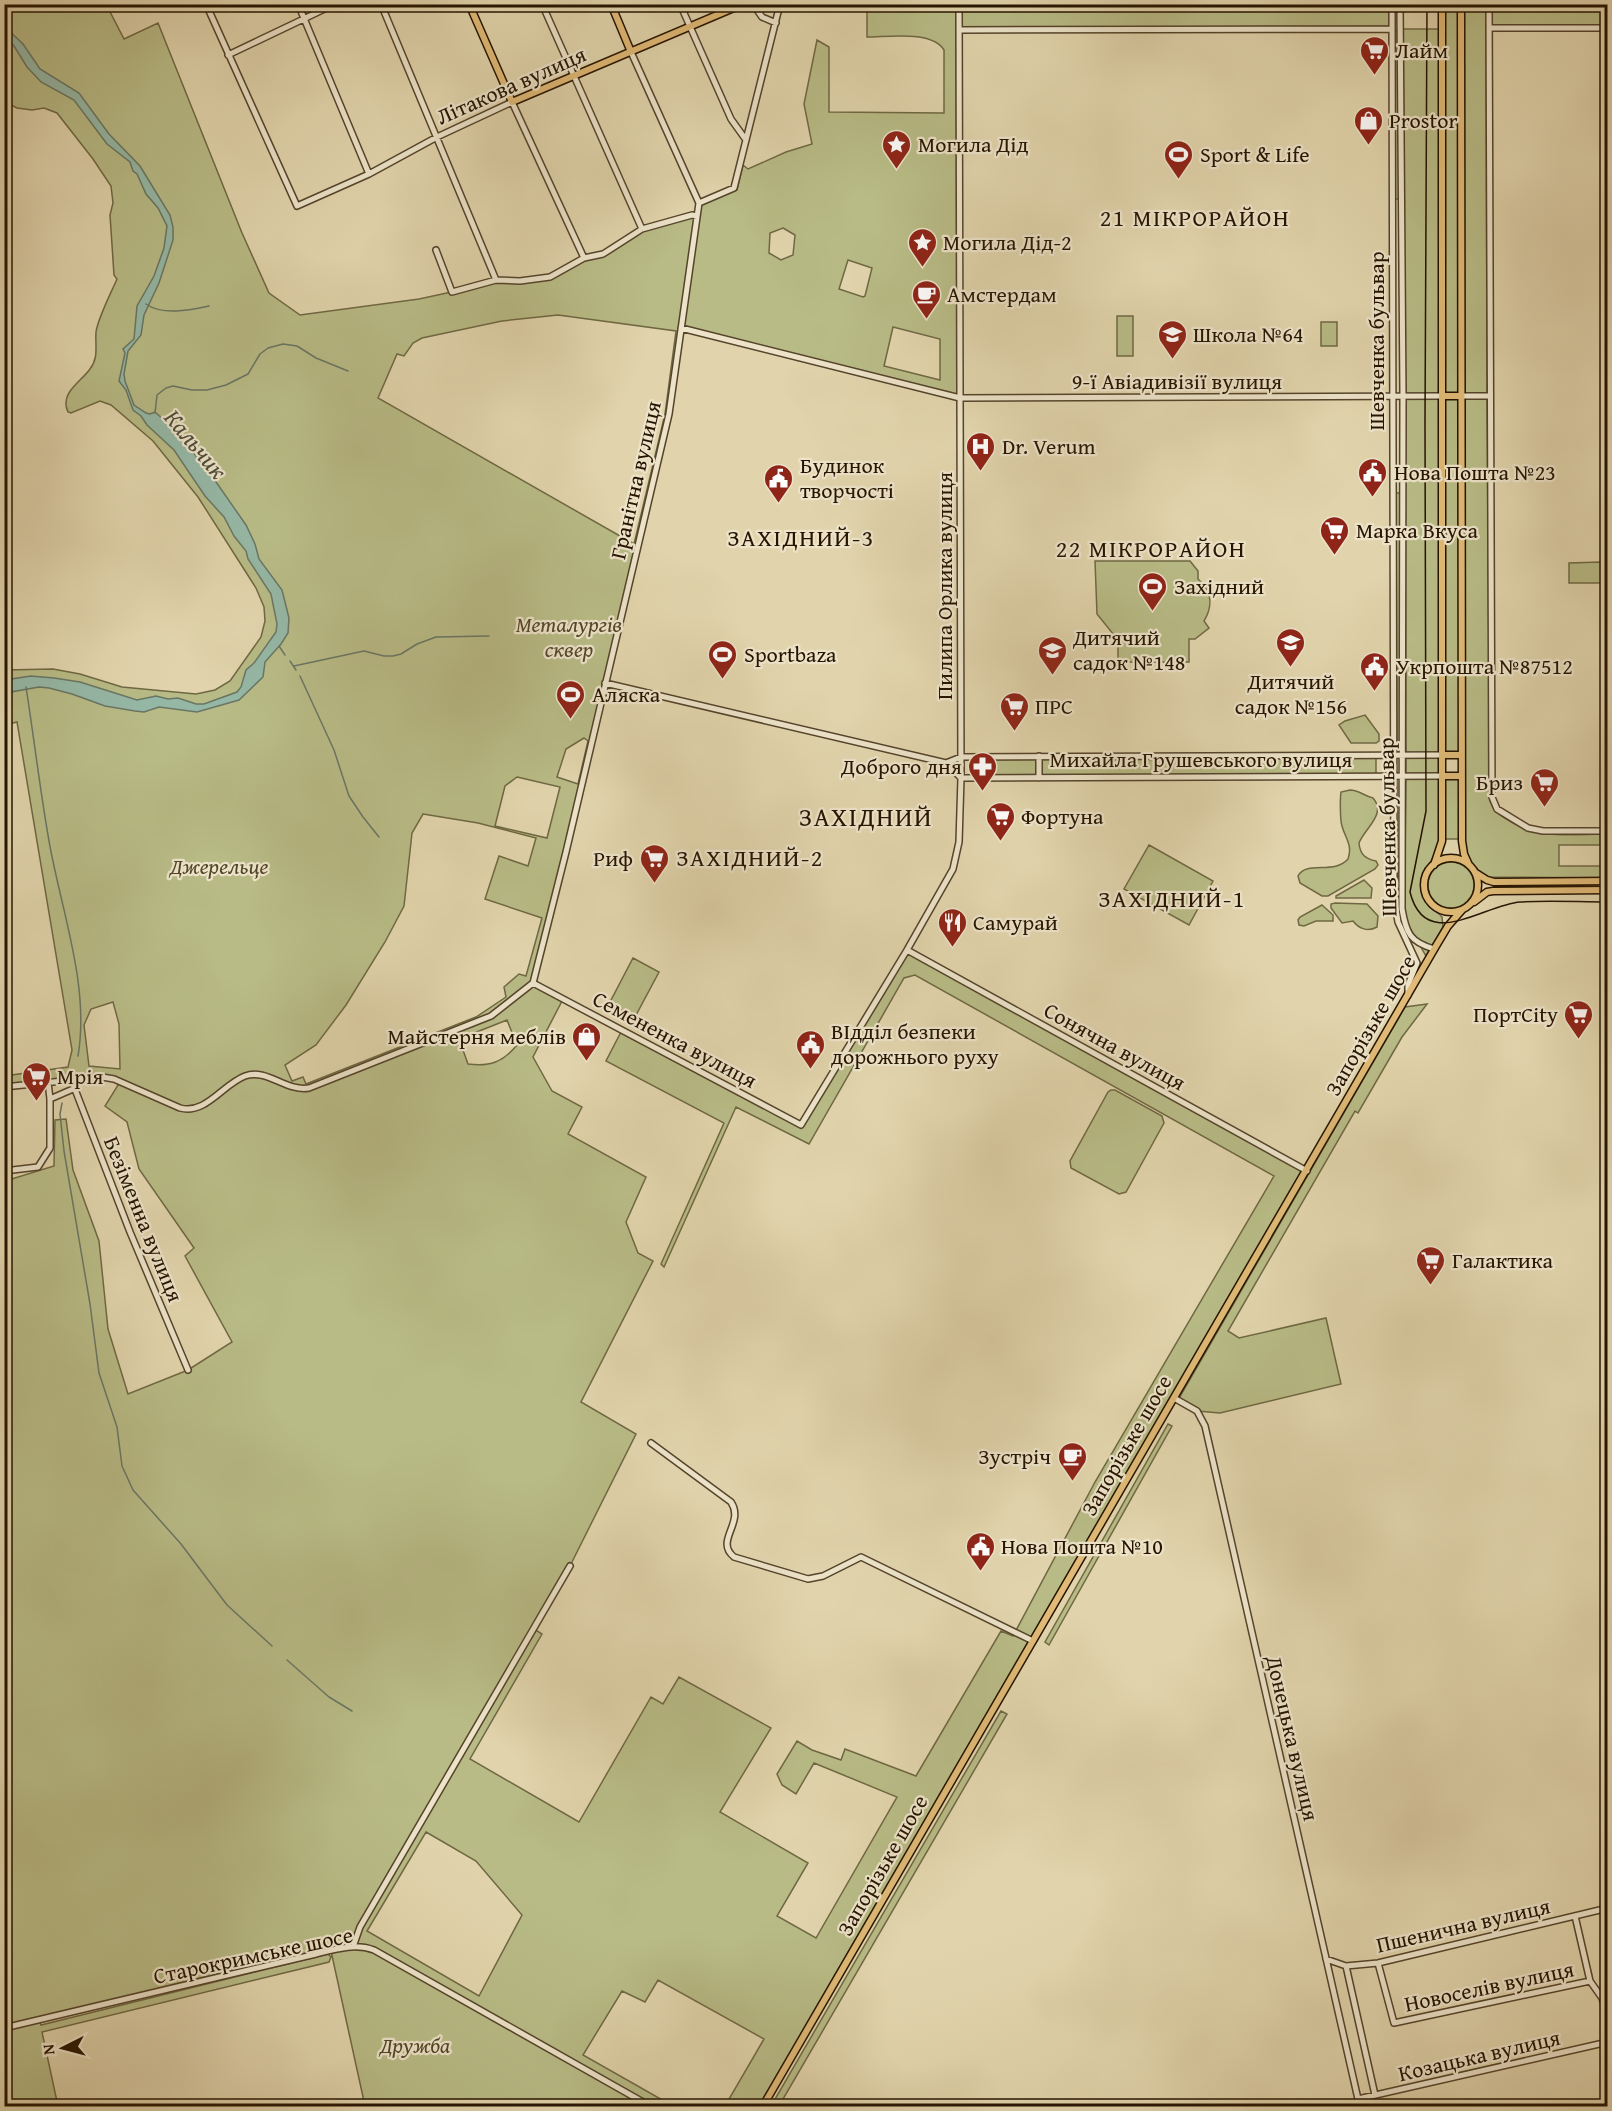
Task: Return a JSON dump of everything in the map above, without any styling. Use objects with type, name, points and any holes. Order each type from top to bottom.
[{"type":"main road","points":[[469,4],[512,102]]},
{"type":"main road","points":[[611,4],[632,52]]},
{"type":"main road","name":"Літакова вулиця","points":[[512,102],[743,4]]},
{"type":"main road","name":"Шевченка бульвар","points":[[1434,865],[1442,841],[1442,4]]},
{"type":"main road","points":[[1461,4],[1461,841],[1464,854],[1477,880],[1474,899],[1465,908]]},
{"type":"main road","points":[[1442,396],[1461,396]]},
{"type":"main road","name":"Михайла Грушевського вулиця","points":[[1442,755],[1461,755]]},
{"type":"main road","name":"Михайла Грушевського вулиця","points":[[1442,776],[1461,776]]},
{"type":"main road","points":[[1448,926],[1445,915],[1430,902],[1424,889],[1426,875],[1434,865],[1450,858],[1469,865]]},
{"type":"main road","points":[[1474,872],[1494,882],[1608,881]]},
{"type":"main road","points":[[1439,910],[1450,912],[1465,908],[1492,891],[1608,890]]},
{"type":"main road","name":"Запорізьке шосе","points":[[763,2106],[1434,949],[1448,926],[1465,908]]},
{"type":"street","points":[[206,4],[228,55],[335,4]]},
{"type":"street","points":[[298,4],[369,174]]},
{"type":"street","points":[[381,4],[496,280]]},
{"type":"street","points":[[542,4],[642,229]]},
{"type":"street","points":[[680,4],[731,119],[746,140]]},
{"type":"street","points":[[753,4],[762,17],[776,23]]},
{"type":"street","points":[[632,52],[699,203],[734,188],[780,4]]},
{"type":"street","name":"Пилипа Орлика вулиця","points":[[801,1125],[950,875],[960,842],[959,4]]},
{"type":"street","name":"Шевченка бульвар","points":[[1392,4],[1395,911],[1417,963],[1408,985],[1408,994]]},
{"type":"street","name":"Шевченка бульвар","points":[[1400,4],[1403,917],[1411,938],[1420,945],[1434,949]]},
{"type":"street","points":[[1489,4],[1493,801],[1501,812],[1528,828],[1543,831],[1608,831]]},
{"type":"street","points":[[1489,28],[1608,28]]},
{"type":"street","points":[[959,30],[1400,29]]},
{"type":"street","name":"Літакова вулиця","points":[[228,55],[297,206],[369,174],[437,137],[512,102]]},
{"type":"street","points":[[512,102],[584,258]]},
{"type":"street","name":"Гранітна вулиця","points":[[533,983],[669,414],[699,203]]},
{"type":"street","points":[[436,250],[452,292],[496,280],[541,280],[584,258],[603,254],[642,229],[697,216]]},
{"type":"street","points":[[1394,302],[1402,302]]},
{"type":"street","name":"9-ї Авіадивізії вулиця","points":[[681,328],[960,398],[1442,396]]},
{"type":"street","points":[[1461,396],[1490,396]]},
{"type":"street","points":[[1394,491],[1403,491]]},
{"type":"street","points":[[605,683],[946,763],[961,778]]},
{"type":"street","name":"Михайла Грушевського вулиця","points":[[946,763],[961,757],[1442,755]]},
{"type":"street","points":[[1039,756],[1039,778]]},
{"type":"street","name":"Михайла Грушевського вулиця","points":[[961,778],[1442,776]]},
{"type":"street","name":"Сонячна вулиця","points":[[907,950],[1306,1171]]},
{"type":"street","points":[[4,1087],[96,1076],[108,1078],[180,1108],[190,1109],[200,1107],[248,1075],[261,1075],[289,1087],[309,1088],[491,1017],[533,983]]},
{"type":"street","name":"Семененка вулиця","points":[[533,983],[801,1125]]},
{"type":"street","name":"Безіменна вулиця","points":[[71,1079],[73,1089],[188,1370]]},
{"type":"street","points":[[4,1171],[38,1167],[50,1148],[48,1082]]},
{"type":"street","points":[[50,1099],[73,1089]]},
{"type":"street","name":"Донецька вулиця","points":[[1174,1398],[1197,1412],[1205,1426],[1358,2099]]},
{"type":"street","points":[[651,1443],[731,1502],[736,1510],[736,1520],[726,1545],[729,1553],[734,1557],[808,1579],[823,1576],[861,1557],[1033,1641]]},
{"type":"street","points":[[353,1947],[360,1927],[570,1566]]},
{"type":"street","name":"Пшенична вулиця","points":[[1326,1959],[1346,1966],[1378,1963],[1608,1908]]},
{"type":"street","points":[[1575,1916],[1590,1981],[1602,1998],[1608,2019]]},
{"type":"street","name":"Старокримське шосе","points":[[4,2028],[353,1947],[374,1950],[650,2106]]},
{"type":"street","name":"Новоселів вулиця","points":[[1378,1963],[1394,2023],[1590,1981]]},
{"type":"street","points":[[1346,1966],[1375,2095]]},
{"type":"street","name":"Козацька вулиця","points":[[1358,2099],[1608,2042]]},
{"type":"green space","points":[[106,4],[124,39],[158,23],[242,233],[269,293],[300,315],[419,299],[496,280],[541,280],[584,258],[603,254],[642,229],[697,216],[669,414],[533,983],[562,1001],[533,1057],[552,1091],[582,1107],[568,1134],[646,1177],[626,1222],[638,1253],[653,1261],[581,1402],[636,1434],[570,1566],[534,1629],[542,1634],[470,1759],[579,1822],[651,1697],[663,1704],[679,1677],[771,1728],[720,1812],[808,1863],[777,1916],[816,1938],[897,1797],[814,1763],[796,1794],[782,1785],[777,1774],[797,1741],[812,1750],[841,1760],[845,1749],[916,1776],[1001,1631],[1013,1636],[1095,1482],[1274,1176],[915,975],[904,978],[809,1144],[736,1107],[664,1267],[661,1264],[724,1123],[606,1061],[621,1032],[802,1127],[908,953],[1302,1171],[759,2106],[725,2106],[764,2039],[658,1980],[645,2002],[622,1991],[583,2055],[673,2106],[365,2106],[331,1951],[39,2020],[41,2025],[328,1954],[331,1957],[329,1962],[42,2032],[58,2106],[5,2106],[5,1181],[54,1166],[55,1120],[66,1119],[73,1170],[99,1241],[108,1329],[128,1394],[188,1370],[232,1342],[185,1256],[194,1248],[139,1169],[127,1122],[105,1106],[120,1082],[108,1078],[5,1087],[5,1076],[68,1067],[72,1050],[17,722],[5,725],[5,670],[53,669],[80,674],[122,687],[196,694],[215,690],[230,681],[261,637],[265,621],[264,607],[256,588],[198,497],[153,441],[111,405],[100,401],[71,413],[68,412],[66,399],[69,393],[95,360],[97,326],[117,279],[114,275],[110,215],[113,203],[111,186],[57,113],[44,108],[32,110],[17,108],[5,102],[5,5]],"holes":[[[558,315],[676,331],[665,414],[634,544],[378,398],[397,354],[404,356],[413,343],[422,338],[502,321]],[[584,738],[588,741],[578,784],[557,777],[566,749]],[[517,777],[560,787],[547,838],[495,826],[505,786]],[[423,814],[478,823],[536,838],[528,866],[499,856],[485,899],[542,918],[526,976],[519,974],[504,987],[506,997],[476,1017],[306,1084],[303,1077],[292,1081],[285,1065],[316,1045],[346,1005],[385,942],[404,906],[412,833]],[[113,1002],[119,1024],[120,1069],[89,1066],[84,1025],[91,1009]],[[507,1020],[517,1045],[507,1056],[496,1062],[483,1065],[468,1064],[459,1039]],[[426,1832],[476,1861],[522,1915],[479,1996],[367,1931]]]},
{"type":"green space","points":[[867,5],[956,5],[957,395],[684,327],[701,204],[737,190],[743,165],[748,169],[786,152],[812,144],[804,104],[817,40],[829,47],[829,112],[944,113],[944,50],[938,44],[920,37],[867,37]],"holes":[[[783,228],[795,235],[793,255],[781,260],[769,253],[770,233]],[[848,260],[872,268],[865,296],[839,289]],[[893,327],[940,339],[940,380],[884,366]]]},
{"type":"green space","points":[[962,5],[1389,5],[1389,26],[962,28]]},
{"type":"green space","points":[[1445,5],[1459,5],[1459,394],[1445,394]]},
{"type":"green space","points":[[1464,5],[1486,5],[1487,394],[1464,394]]},
{"type":"green space","points":[[1492,5],[1607,5],[1607,26],[1492,26]]},
{"type":"green space","points":[[1403,29],[1439,29],[1439,394],[1405,394]]},
{"type":"green space","points":[[1393,31],[1398,31],[1399,199],[1395,199]]},
{"type":"green space","points":[[1117,316],[1133,316],[1133,356],[1117,356]]},
{"type":"green space","points":[[1321,322],[1337,322],[1337,346],[1321,346]]},
{"type":"green space","points":[[1405,399],[1439,399],[1440,753],[1406,753]]},
{"type":"green space","points":[[1445,399],[1459,399],[1459,753],[1445,753]]},
{"type":"green space","points":[[1464,399],[1487,399],[1490,801],[1503,817],[1530,830],[1567,835],[1607,834],[1607,845],[1559,845],[1559,866],[1607,866],[1607,878],[1488,877],[1477,870],[1466,853],[1464,841]]},
{"type":"green space","points":[[1396,493],[1401,493],[1401,753],[1397,753]]},
{"type":"green space","name":"Західний","points":[[1095,561],[1190,561],[1198,571],[1198,579],[1206,589],[1210,604],[1204,621],[1209,628],[1195,639],[1189,639],[1189,662],[1118,662],[1118,640],[1097,614]]},
{"type":"green space","points":[[1601,562],[1601,583],[1569,583],[1569,563]]},
{"type":"green space","points":[[1365,715],[1379,734],[1379,741],[1351,743],[1339,725]]},
{"type":"green space","points":[[1376,757],[1376,774],[1042,775],[1041,759]]},
{"type":"green space","points":[[1406,757],[1440,757],[1440,774],[1406,774]]},
{"type":"green space","points":[[981,759],[1036,759],[1036,776],[981,776]]},
{"type":"green space","points":[[1406,778],[1440,778],[1440,840],[1425,872],[1421,888],[1428,905],[1442,917],[1443,927],[1426,956],[1406,921],[1401,886],[1405,862]]},
{"type":"green space","points":[[1445,778],[1459,778],[1459,839],[1445,839]]},
{"type":"green space","points":[[1350,790],[1373,798],[1377,804],[1378,810],[1374,821],[1359,843],[1364,856],[1376,861],[1378,865],[1375,869],[1328,896],[1322,896],[1300,883],[1298,876],[1302,871],[1336,866],[1348,859],[1349,846],[1341,823],[1340,799],[1341,792]]},
{"type":"green space","points":[[1149,845],[1213,881],[1189,925],[1124,889]]},
{"type":"green space","points":[[1451,862],[1467,869],[1474,885],[1467,901],[1451,908],[1435,901],[1428,885],[1435,869]]},
{"type":"green space","points":[[1364,880],[1372,888],[1371,898],[1336,898],[1336,896]]},
{"type":"green space","points":[[1331,904],[1367,904],[1378,916],[1377,927],[1374,929],[1361,928],[1353,921],[1342,923],[1331,908]]},
{"type":"green space","points":[[1322,905],[1333,915],[1333,921],[1316,921],[1304,926],[1299,925],[1300,917]]},
{"type":"green space","points":[[633,958],[659,972],[635,1017],[609,1004]]},
{"type":"green space","points":[[1427,1004],[1402,1037],[1358,1113],[1355,1111],[1228,1331],[1239,1338],[1326,1318],[1341,1384],[1220,1413],[1197,1411],[1178,1400],[1405,1007]]},
{"type":"green space","points":[[1111,1090],[1115,1090],[1162,1116],[1164,1123],[1126,1192],[1119,1194],[1071,1168],[1070,1161]]},
{"type":"green space","points":[[1168,1424],[1172,1426],[1049,1645],[1045,1642]]},
{"type":"green space","points":[[1001,1711],[1007,1714],[779,2106],[771,2106]]},
{"type":"shaded area","points":[[5,27],[23,44],[40,69],[79,93],[109,134],[140,166],[170,215],[173,240],[159,283],[144,315],[141,335],[128,351],[124,374],[134,405],[146,413],[155,412],[173,428],[185,443],[187,442],[207,469],[246,525],[259,559],[282,590],[289,618],[288,633],[265,662],[263,677],[239,700],[197,712],[159,707],[144,712],[105,706],[49,688],[39,687],[5,693],[5,680],[31,676],[80,682],[137,700],[156,696],[204,704],[237,692],[241,687],[246,670],[254,663],[276,632],[277,624],[271,594],[224,517],[205,496],[174,450],[133,410],[126,390],[119,381],[125,353],[123,349],[134,339],[137,306],[154,276],[164,248],[167,226],[158,208],[146,194],[130,162],[107,144],[74,100],[41,82],[27,67],[14,46],[5,37]]},
{"type":"waterway","points":[[146,304],[168,311],[209,306]]},
{"type":"waterway","name":"Кальчик","points":[[155,413],[157,395],[166,388],[173,386],[207,390],[226,385],[248,374],[260,354],[268,348],[283,344],[297,346],[316,358],[348,371]]},
{"type":"waterway","points":[[294,666],[364,651],[393,656],[436,637],[489,636]]},
{"type":"waterway","points":[[279,646],[285,655]]},
{"type":"waterway","points":[[290,661],[296,670]]},
{"type":"waterway","points":[[300,676],[334,750],[349,796],[379,837]]},
{"type":"waterway","points":[[26,687],[49,841],[77,975],[81,1029],[78,1056]]},
{"type":"waterway","points":[[62,1103],[60,1114],[64,1151],[90,1304],[99,1373],[117,1427],[122,1466],[133,1490],[181,1544],[227,1605],[272,1646]]},
{"type":"waterway","points":[[287,1660],[329,1697],[352,1711]]},
{"type":"tram line","points":[[1427,4],[1426,811],[1410,892],[1418,910],[1428,920],[1442,923],[1457,921],[1520,902],[1608,902]]},
{"type":"place","name":"Лайм","points":[[1374,76]]},
{"type":"place","name":"Prostor","points":[[1368,146]]},
{"type":"place","name":"Могила Дiд","points":[[897,170]]},
{"type":"place","name":"Sport & Life","points":[[1179,180]]},
{"type":"place","name":"Могила Дiд-2","points":[[922,268]]},
{"type":"place","name":"Амстердам","points":[[926,320]]},
{"type":"place","name":"Школа №64","points":[[1172,360]]},
{"type":"place","name":"Dr. Verum","points":[[981,472]]},
{"type":"place","name":"Нова Пошта №23","points":[[1373,498]]},
{"type":"place","name":"Будинок творчості","points":[[779,504]]},
{"type":"place","name":"Марка Вкуса","points":[[1335,556]]},
{"type":"place","name":"Західний","points":[[1153,612]]},
{"type":"place","name":"Дитячий садок №156","points":[[1291,668]]},
{"type":"place","name":"Дитячий садок №148","points":[[1052,676]]},
{"type":"place","name":"Sportbaza","points":[[723,680]]},
{"type":"place","name":"Укрпошта №87512","points":[[1375,692]]},
{"type":"place","name":"Аляска","points":[[571,720]]},
{"type":"place","name":"ПРС","points":[[1014,732]]},
{"type":"place","name":"Доброго дня","points":[[983,792]]},
{"type":"place","name":"Бриз","points":[[1544,808]]},
{"type":"place","name":"Фортуна","points":[[1000,842]]},
{"type":"place","name":"Риф","points":[[654,884]]},
{"type":"place","name":"Самурай","points":[[952,948]]},
{"type":"place","name":"ПортCity","points":[[1579,1040]]},
{"type":"place","name":"Майстерня меблів","points":[[587,1062]]},
{"type":"place","name":"ВІдділ безпеки дорожнього руху","points":[[810,1070]]},
{"type":"place","name":"Мрія","points":[[36,1102]]},
{"type":"place","name":"Галактика","points":[[1431,1286]]},
{"type":"place","name":"Зустріч","points":[[1072,1482]]},
{"type":"place","name":"Нова Пошта №10","points":[[980,1572]]},
{"type":"district","name":"21 МІКРОРАЙОН","points":[[1195,217]]},
{"type":"district","name":"ЗАХІДНИЙ-3","points":[[801,537]]},
{"type":"district","name":"22 МІКРОРАЙОН","points":[[1151,548]]},
{"type":"district","name":"ЗАХІДНИЙ","points":[[866,816]]},
{"type":"district","name":"ЗАХІДНИЙ-2","points":[[750,857]]},
{"type":"district","name":"ЗАХІДНИЙ-1","points":[[1172,898]]},
{"type":"park label","name":"Металургів сквер","points":[[569,636]]},
{"type":"park label","name":"Джерельце","points":[[219,866]]},
{"type":"park label","name":"Дружба","points":[[415,2045]]}]
